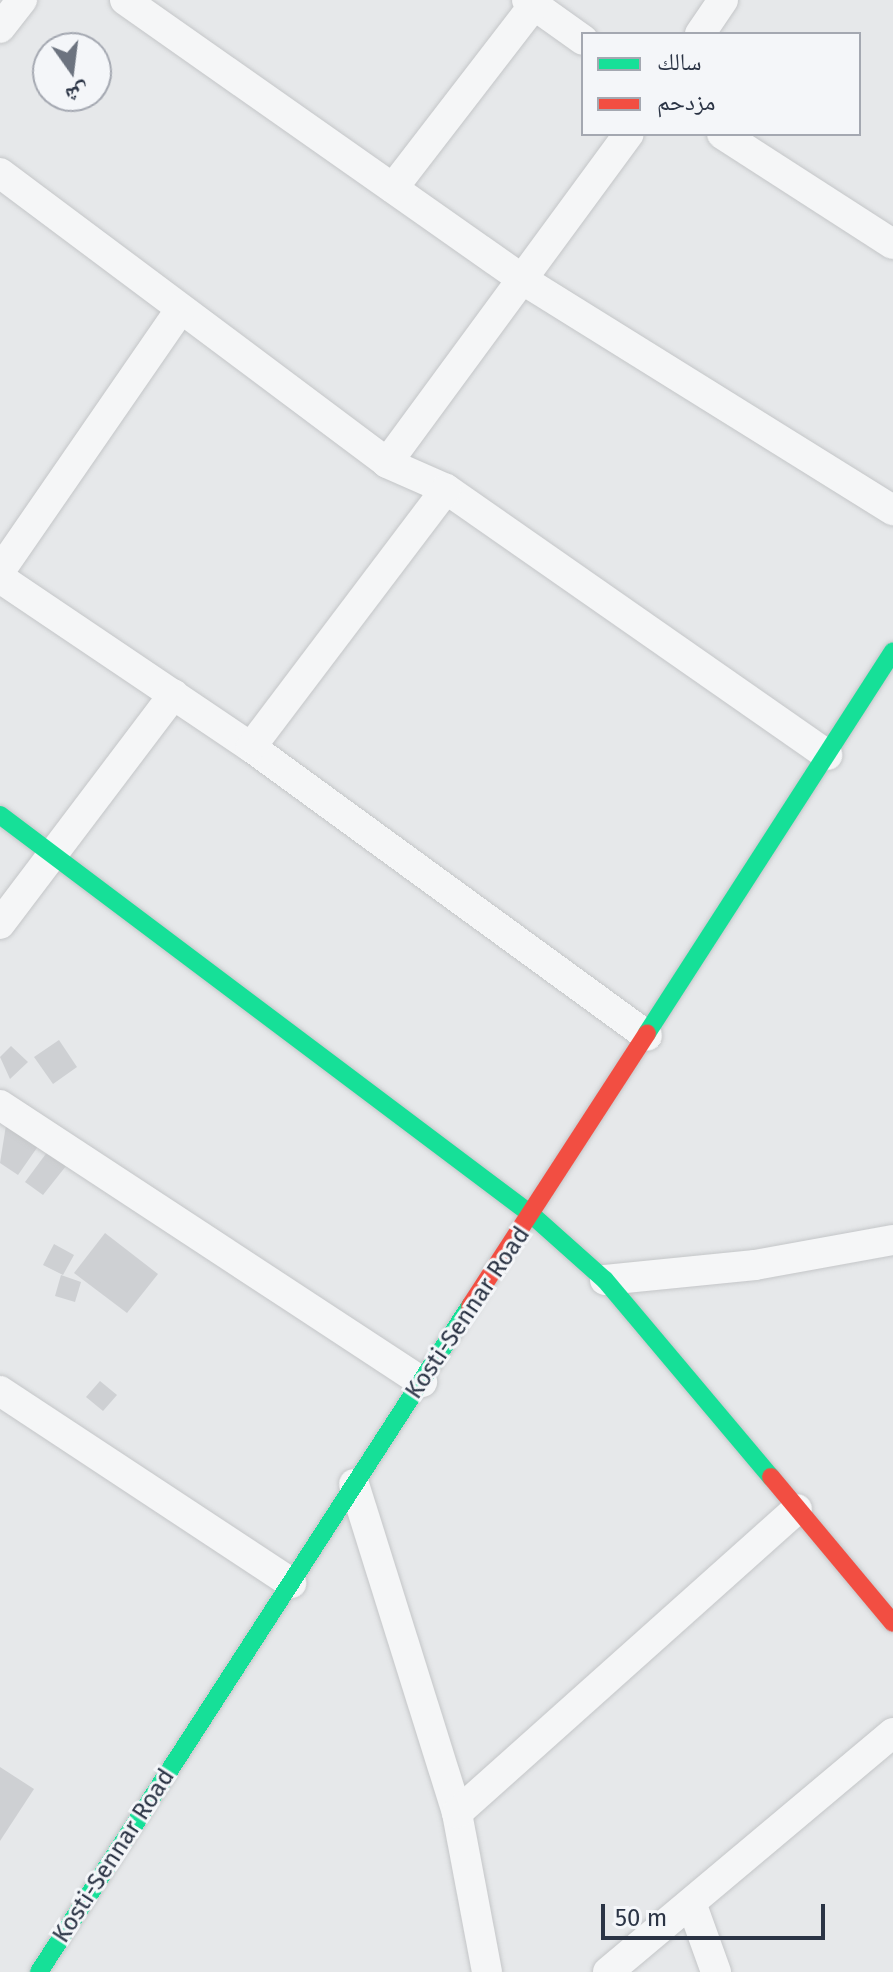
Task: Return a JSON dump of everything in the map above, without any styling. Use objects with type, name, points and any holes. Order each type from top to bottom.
[{"type":"main road","name":"Kosti-Sennar Road","points":[[39,1972],[532,1215],[893,652]]},
{"type":"main road","points":[[0,815],[532,1215],[605,1280],[893,1623]]},
{"type":"street","points":[[0,28],[22,0]]},
{"type":"street","points":[[125,0],[523,280],[893,510]]},
{"type":"street","points":[[701,32],[723,0]]},
{"type":"street","points":[[393,188],[530,3],[581,39]]},
{"type":"street","points":[[387,463],[628,136]]},
{"type":"street","points":[[725,136],[893,244]]},
{"type":"street","points":[[0,173],[387,463],[446,489],[827,755]]},
{"type":"street","points":[[0,571],[180,310]]},
{"type":"street","points":[[251,747],[446,489]]},
{"type":"street","points":[[0,578],[251,747],[647,1036]]},
{"type":"street","points":[[0,924],[174,694]]},
{"type":"street","points":[[0,1105],[422,1382]]},
{"type":"street","points":[[605,1280],[891,1243]]},
{"type":"street","points":[[0,1391],[291,1583]]},
{"type":"street","points":[[354,1484],[457,1813],[487,1972]]},
{"type":"street","points":[[457,1813],[797,1509]]},
{"type":"street","points":[[608,1972],[693,1908],[893,1733]]},
{"type":"street","points":[[693,1908],[716,1972]]},
{"type":"building","points":[[59,1040],[77,1067],[53,1084],[34,1057]]},
{"type":"building","points":[[11,1046],[28,1062],[10,1079],[0,1057]]},
{"type":"building","points":[[7,1119],[41,1142],[18,1175],[0,1163]]},
{"type":"building","points":[[48,1151],[66,1166],[43,1195],[25,1182]]},
{"type":"building","points":[[105,1233],[158,1274],[127,1313],[74,1273]]},
{"type":"building","points":[[54,1244],[74,1255],[63,1275],[43,1265]]},
{"type":"building","points":[[61,1275],[81,1282],[75,1302],[55,1296]]},
{"type":"building","points":[[100,1381],[117,1395],[103,1411],[86,1397]]},
{"type":"building","points":[[0,1767],[34,1789],[0,1841]]},
{"type":"traffic: fast","points":[[647,1033],[893,652]]},
{"type":"traffic: fast","points":[[0,815],[532,1215],[605,1280],[771,1477]]},
{"type":"traffic: fast","points":[[39,1972],[470,1306]]},
{"type":"traffic: jam","points":[[470,1306],[647,1033]]},
{"type":"traffic: jam","points":[[771,1477],[893,1623]]}]
